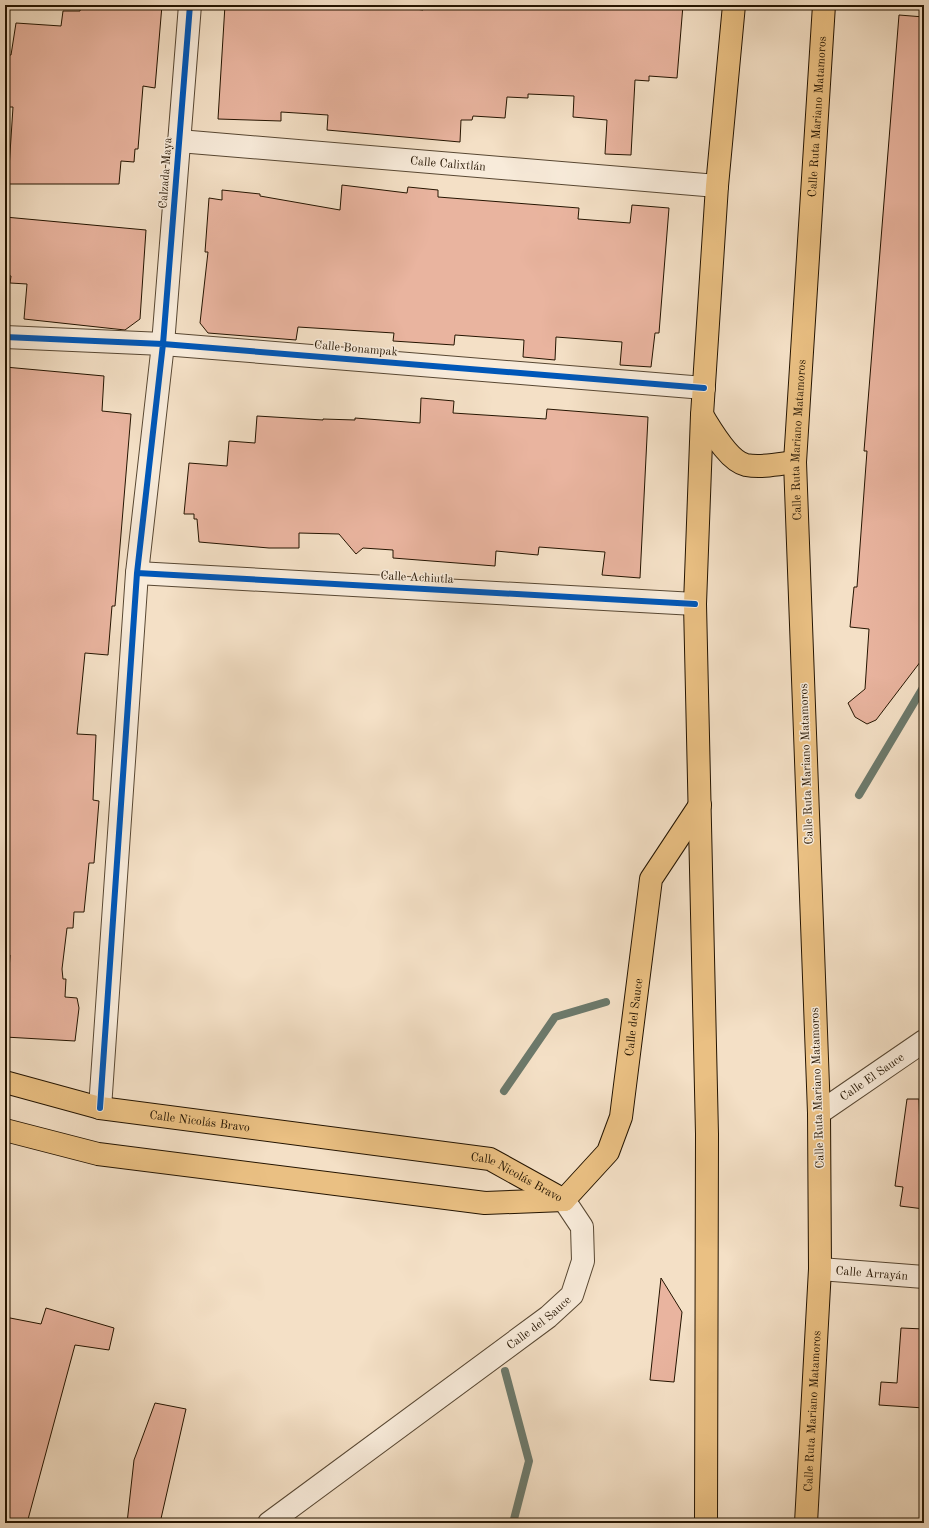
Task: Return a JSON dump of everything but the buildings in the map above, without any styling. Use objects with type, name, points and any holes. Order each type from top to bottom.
[{"type":"main road","points":[[706,1523],[707,1134],[702,967],[695,604],[702,415],[717,186],[734,5]]},
{"type":"main road","name":"Calle Ruta Mariano Matamoros","points":[[806,1523],[820,1269],[819,1113],[795,462],[824,5]]},
{"type":"main road","points":[[702,415],[723,447],[732,456],[744,464],[760,466],[795,462]]},
{"type":"main road","name":"Calle del Sauce","points":[[564,1200],[608,1152],[621,1117],[651,879],[700,805]]},
{"type":"main road","name":"Calle Nicolás Bravo","points":[[5,1082],[100,1108],[490,1159],[564,1200]]},
{"type":"main road","name":"Calle Nicolás Bravo","points":[[5,1130],[98,1154],[485,1203],[564,1200]]},
{"type":"street","name":"Calzada Maya","points":[[100,1108],[137,573],[163,344],[190,5]]},
{"type":"street","name":"Calle Calixtlán","points":[[179,141],[717,186]]},
{"type":"street","name":"Calle Bonampak","points":[[5,337],[163,344],[704,388]]},
{"type":"street","name":"Calle Achiutla","points":[[137,573],[695,604]]},
{"type":"street","name":"Calle El Sauce","points":[[819,1113],[924,1041]]},
{"type":"street","name":"Calle del Sauce","points":[[269,1523],[548,1317],[572,1295],[583,1261],[582,1227],[564,1200]]},
{"type":"street","name":"Calle Arrayán","points":[[820,1269],[924,1277]]},
{"type":"waterway","points":[[859,795],[924,686]]},
{"type":"waterway","points":[[504,1091],[555,1017],[606,1002]]},
{"type":"waterway","points":[[505,1371],[529,1461],[513,1523]]},
{"type":"cycle path","points":[[100,1108],[137,573],[163,344],[190,5]]},
{"type":"cycle path","points":[[5,337],[163,344],[704,388]]},
{"type":"cycle path","points":[[137,573],[695,604]]}]
